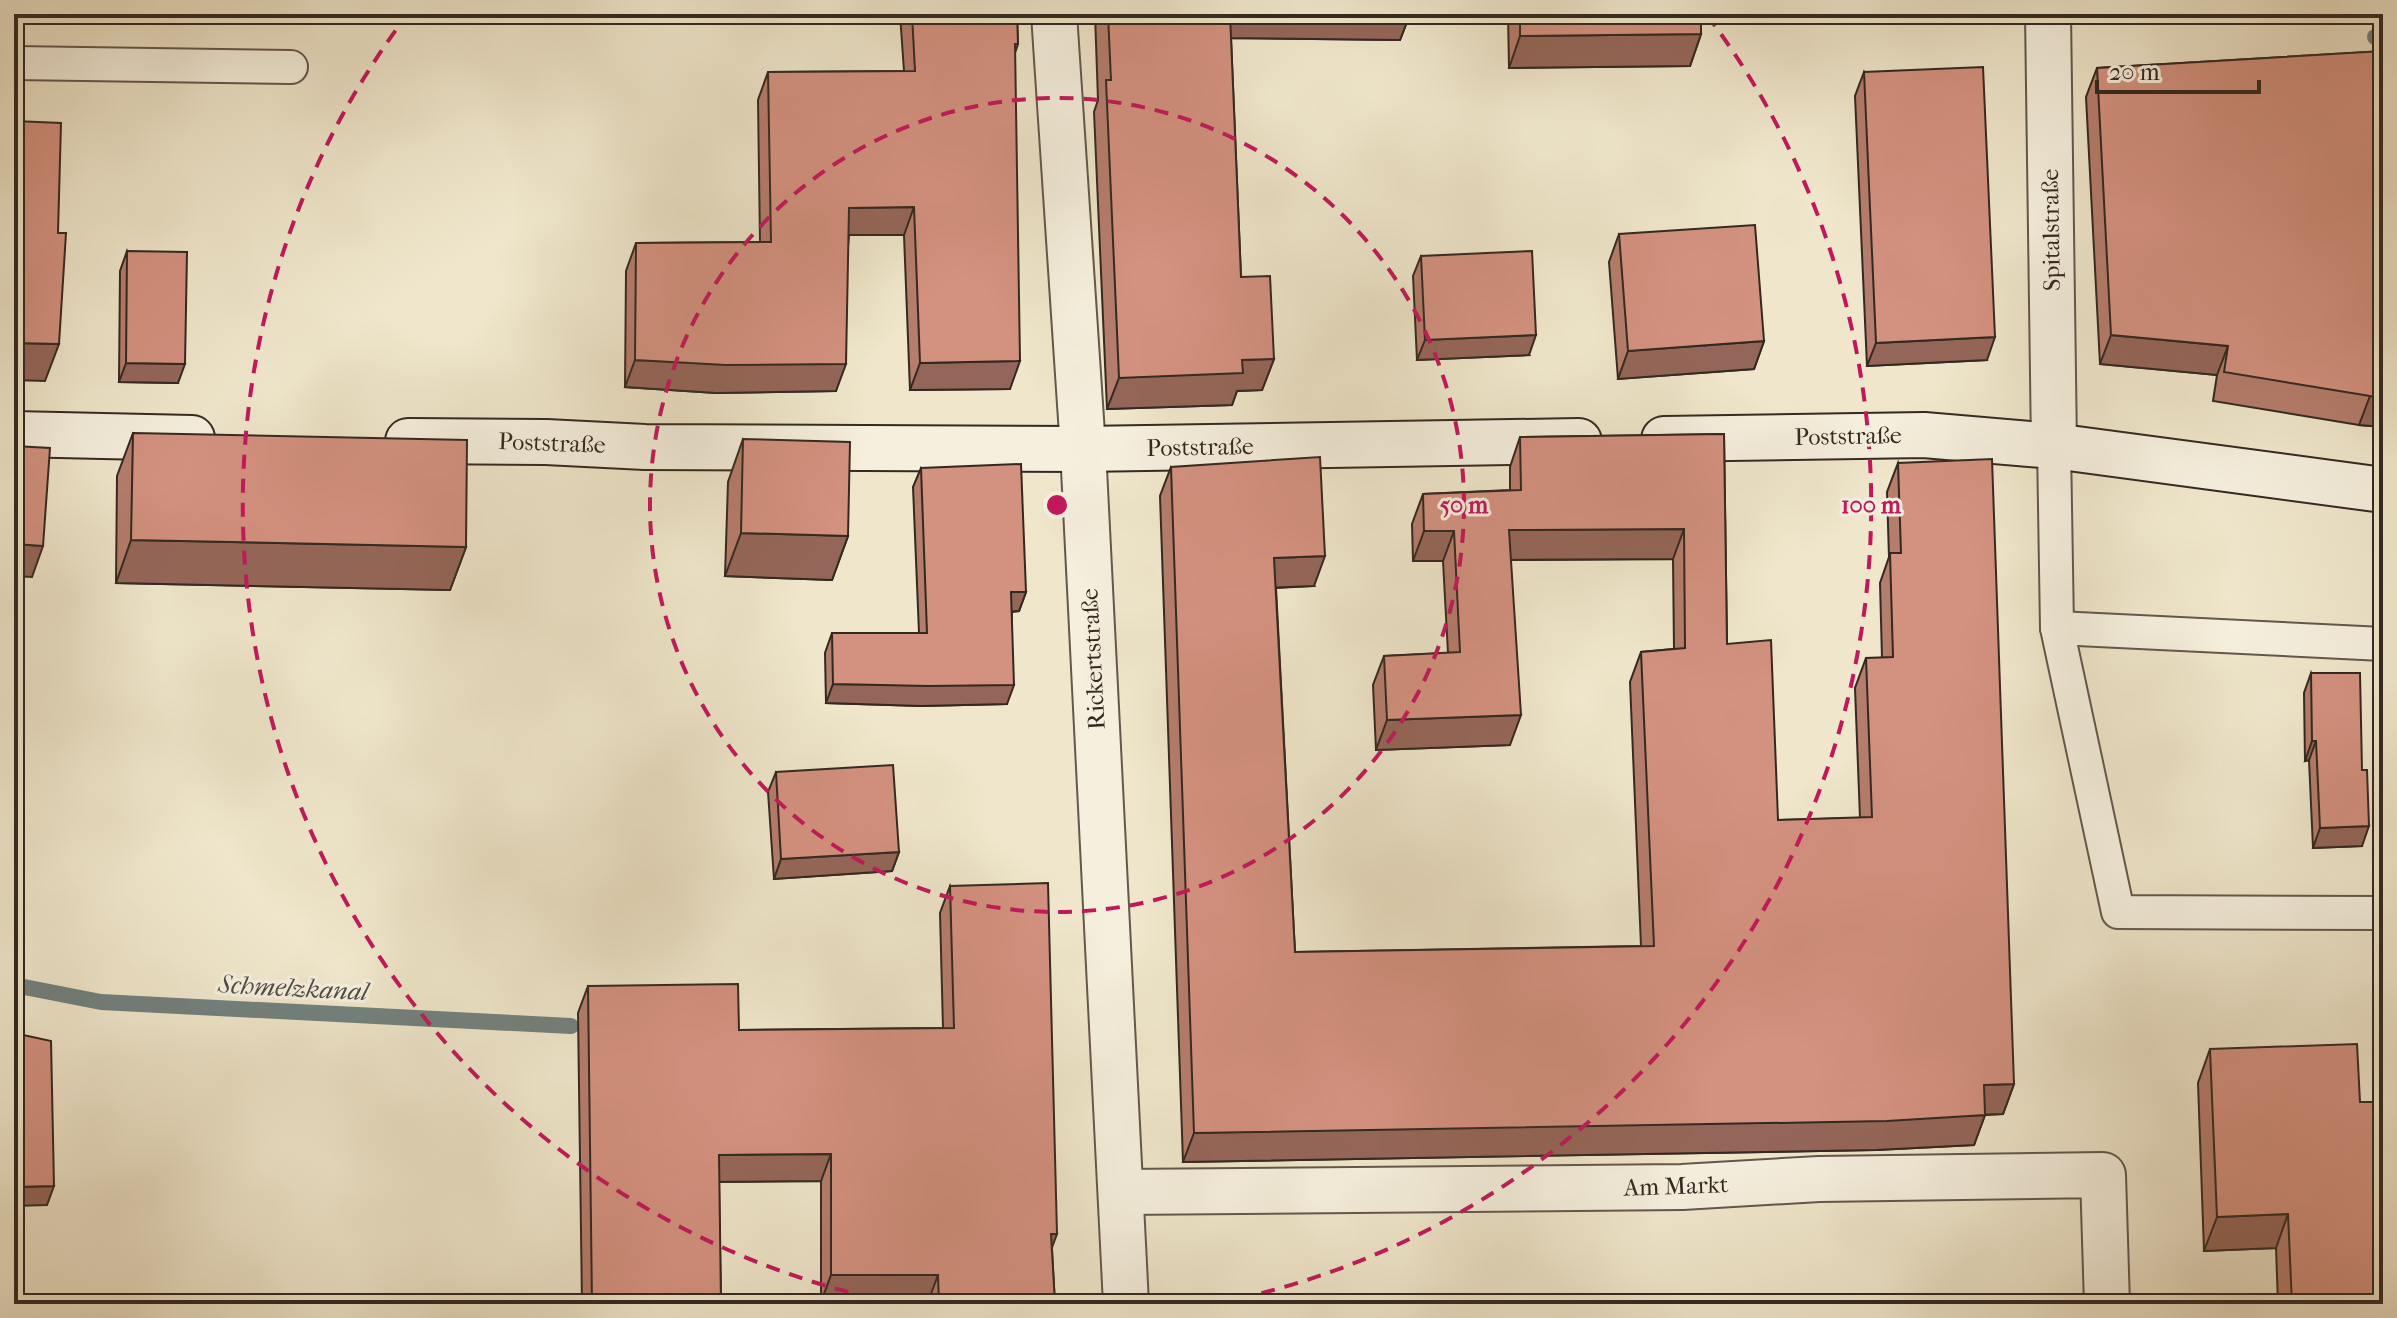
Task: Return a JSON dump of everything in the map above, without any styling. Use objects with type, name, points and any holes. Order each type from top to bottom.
[{"type":"street","name":"Rickertstraße","points":[[1054,14],[1083,449],[1126,1304]]},
{"type":"street","name":"Spitalstraße","points":[[2048,14],[2054,446]]},
{"type":"street","points":[[14,434],[226,439]]},
{"type":"street","name":"Poststraße","points":[[363,440],[661,447],[1083,449],[1924,435],[2054,446],[2383,490]]},
{"type":"street","name":"Am Markt","points":[[1121,1192],[1682,1187],[1819,1179],[2103,1175],[2107,1304]]},
{"type":"lane","points":[[14,63],[291,67]]},
{"type":"lane","points":[[2054,446],[2057,628],[2118,912],[2383,913]]},
{"type":"lane","points":[[2057,628],[2383,644]]},
{"type":"building","points":[[912,14],[1017,14],[1020,361],[920,363],[914,207],[849,208],[846,364],[726,365],[635,360],[636,243],[771,242],[768,72],[915,71]]},
{"type":"building","points":[[1108,14],[1230,14],[1241,277],[1270,276],[1274,359],[1242,360],[1243,373],[1119,378],[1106,80],[1111,80]]},
{"type":"building","points":[[1520,14],[1701,14],[1701,34],[1520,36]]},
{"type":"building","points":[[2383,51],[2383,397],[2224,372],[2228,346],[2111,335],[2097,68]]},
{"type":"building","points":[[1983,67],[1995,337],[1876,343],[1864,72]]},
{"type":"building","points":[[14,121],[61,123],[58,233],[66,233],[59,344],[14,343]]},
{"type":"building","points":[[1755,225],[1764,341],[1628,351],[1619,234]]},
{"type":"building","points":[[127,251],[187,252],[185,364],[126,363]]},
{"type":"building","points":[[1532,251],[1536,335],[1425,340],[1421,256]]},
{"type":"building","points":[[133,433],[467,440],[466,547],[131,540]]},
{"type":"building","points":[[1724,434],[1727,644],[1771,640],[1778,820],[1872,817],[1866,658],[1893,657],[1890,553],[1901,553],[1898,463],[1992,459],[2014,1084],[1984,1085],[1985,1115],[1887,1121],[1194,1133],[1171,467],[1320,457],[1325,556],[1274,558],[1295,952],[1654,946],[1641,652],[1685,648],[1684,529],[1509,530],[1521,715],[1387,720],[1384,656],[1460,652],[1454,531],[1424,531],[1423,494],[1521,490],[1520,437]]},
{"type":"building","points":[[743,439],[850,442],[848,536],[741,533]]},
{"type":"building","points":[[14,446],[50,448],[43,546],[14,544]]},
{"type":"building","points":[[1021,464],[1026,592],[1011,592],[1014,685],[833,684],[832,633],[927,633],[921,468]]},
{"type":"building","points":[[2311,673],[2360,673],[2362,770],[2367,770],[2369,826],[2320,828],[2316,741],[2312,741]]},
{"type":"building","points":[[893,765],[899,852],[781,859],[776,772]]},
{"type":"building","points":[[1048,883],[1057,1234],[1051,1234],[1055,1304],[939,1304],[938,1275],[831,1275],[831,1154],[719,1155],[721,1304],[592,1304],[588,986],[738,984],[739,1030],[954,1028],[950,886]]},
{"type":"building","points":[[14,1033],[51,1041],[54,1186],[14,1187]]},
{"type":"building","points":[[2357,1044],[2360,1102],[2383,1102],[2383,1304],[2292,1304],[2288,1214],[2217,1217],[2210,1049]]},
{"type":"waterway","points":[[2375,37],[2383,37]]},
{"type":"waterway","name":"Schmelzkanal","points":[[14,985],[101,1002],[571,1026]]}]
